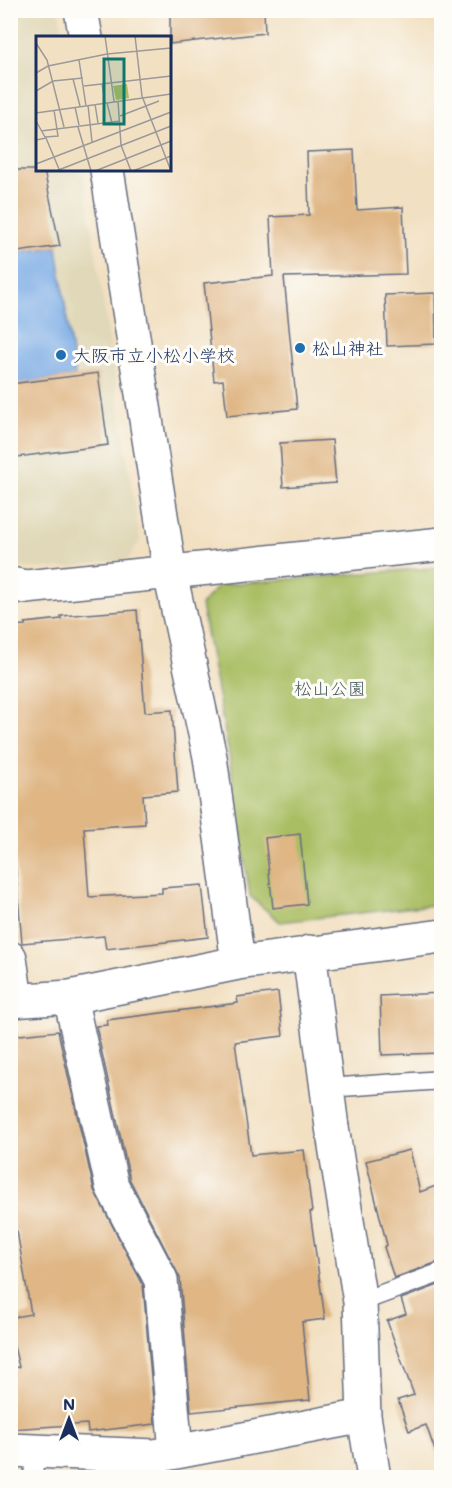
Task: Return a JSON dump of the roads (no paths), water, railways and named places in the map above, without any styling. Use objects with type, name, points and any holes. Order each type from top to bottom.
[{"type":"street","points":[[81,10],[86,36]]},
{"type":"street","points":[[107,171],[170,573],[210,757],[238,963]]},
{"type":"street","points":[[10,584],[26,587],[441,544]]},
{"type":"street","points":[[10,958],[13,1000],[70,997],[238,963],[441,936]]},
{"type":"street","points":[[309,952],[360,1302],[364,1416],[374,1478]]},
{"type":"street","points":[[70,997],[112,1186],[161,1280],[176,1452]]},
{"type":"street","points":[[26,1459],[155,1456],[364,1416]]},
{"type":"lane","points":[[327,1088],[441,1080]]},
{"type":"lane","points":[[360,1302],[441,1272]]},
{"type":"water","points":[[57,247],[75,376],[12,384],[10,253]]},
{"type":"place","name":"松山神社","points":[[300,348]]},
{"type":"place","name":"大阪市立小松小学校","points":[[61,355]]},
{"type":"park label","name":"松山公園","points":[[330,688]]}]
